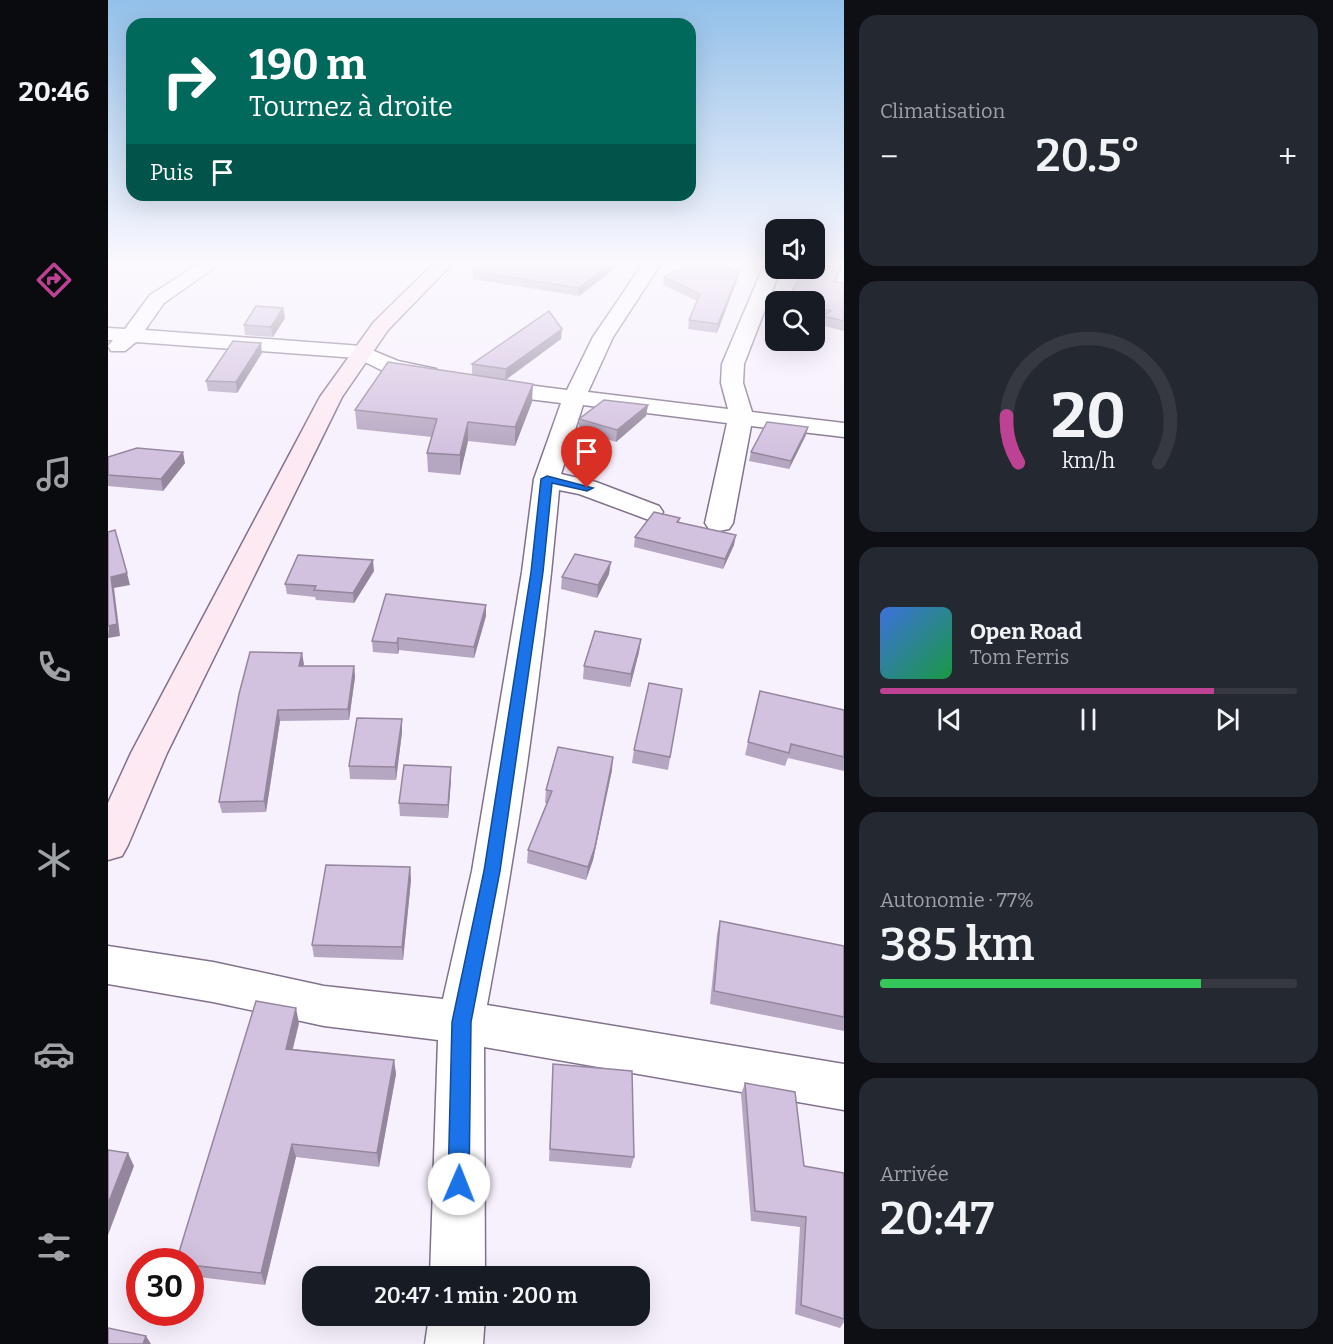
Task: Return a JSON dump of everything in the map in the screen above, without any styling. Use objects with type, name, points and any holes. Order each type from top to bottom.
[{"type":"main road","points":[[108,844],[149,753],[331,397],[380,328]]},
{"type":"street","points":[[108,356],[136,328]]},
{"type":"street","points":[[457,1266],[461,1022],[492,871],[537,572],[547,479],[574,398],[609,328]]},
{"type":"street","points":[[719,523],[741,415],[732,383],[733,364],[748,328]]},
{"type":"street","points":[[108,334],[280,344],[362,352],[391,366],[458,381],[574,398],[741,415],[844,430]]},
{"type":"street","points":[[547,479],[587,488],[649,512]]},
{"type":"street","points":[[108,965],[213,982],[324,1006],[461,1022],[844,1087]]},
{"type":"street","points":[[454,1344],[456,1326]]},
{"type":"building","points":[[525,328],[562,329],[506,369],[472,364]]},
{"type":"building","points":[[233,341],[261,343],[236,382],[206,381]]},
{"type":"building","points":[[388,362],[533,384],[515,427],[468,422],[460,455],[427,453],[437,419],[355,410]]},
{"type":"building","points":[[604,400],[648,405],[617,430],[579,419]]},
{"type":"building","points":[[767,422],[808,427],[791,461],[751,452]]},
{"type":"building","points":[[137,448],[183,452],[161,479],[108,475],[108,457]]},
{"type":"building","points":[[654,512],[680,518],[677,522],[736,535],[725,559],[635,537]]},
{"type":"building","points":[[115,530],[127,573],[111,577],[117,624],[108,626],[108,532]]},
{"type":"building","points":[[575,554],[611,562],[598,585],[562,577]]},
{"type":"building","points":[[298,555],[373,560],[353,593],[314,590],[316,586],[285,584]]},
{"type":"building","points":[[386,594],[486,605],[474,647],[398,638],[397,643],[372,641]]},
{"type":"building","points":[[595,631],[641,639],[631,674],[584,666]]},
{"type":"building","points":[[250,652],[302,653],[299,666],[354,666],[348,709],[278,710],[264,801],[219,802],[239,694]]},
{"type":"building","points":[[649,683],[682,689],[670,757],[634,750]]},
{"type":"building","points":[[760,691],[844,710],[844,757],[791,744],[789,753],[748,742]]},
{"type":"building","points":[[357,718],[402,719],[395,767],[349,766]]},
{"type":"building","points":[[558,747],[613,757],[595,847],[588,867],[528,850],[552,791],[546,790]]},
{"type":"building","points":[[404,765],[451,767],[448,805],[399,803]]},
{"type":"building","points":[[326,865],[410,867],[402,947],[312,945]]},
{"type":"building","points":[[720,921],[844,946],[844,1017],[714,991]]},
{"type":"building","points":[[256,1001],[296,1008],[286,1049],[394,1060],[377,1153],[292,1144],[261,1273],[204,1267],[204,1248],[180,1248]]},
{"type":"building","points":[[553,1064],[632,1071],[634,1157],[550,1149]]},
{"type":"building","points":[[745,1083],[795,1092],[804,1166],[844,1173],[844,1319],[801,1305],[806,1217],[755,1211]]},
{"type":"building","points":[[108,1150],[128,1153],[108,1204]]},
{"type":"building","points":[[108,1328],[146,1336],[143,1344],[108,1344]]},
{"type":"route","points":[[459,1184],[461,1022],[492,871],[537,572],[547,479],[587,488]]}]
